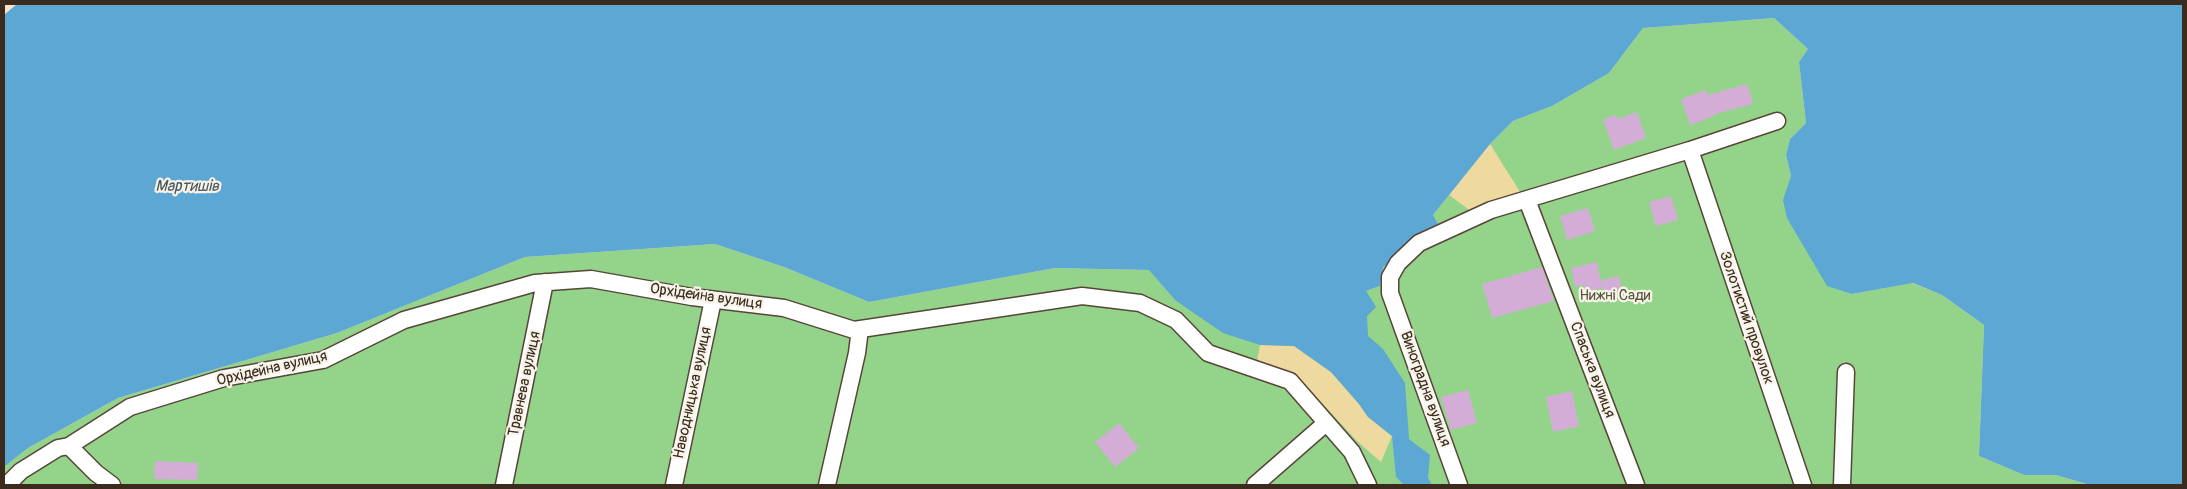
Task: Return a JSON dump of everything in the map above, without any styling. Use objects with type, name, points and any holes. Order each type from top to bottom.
[{"type":"street","points":[[1527,200],[1778,121]]},
{"type":"street","name":"Золотистий провулок","points":[[1690,150],[1803,485]]},
{"type":"street","name":"Виноградна вулиця","points":[[1459,485],[1390,293],[1390,277],[1398,263],[1419,243],[1491,210],[1527,200]]},
{"type":"street","name":"Спаська вулиця","points":[[1527,200],[1636,485]]},
{"type":"street","name":"Орхідейна вулиця","points":[[7,485],[21,471],[58,448],[69,446],[130,407],[224,378],[323,360],[404,320],[535,283],[590,279],[713,300],[784,308],[854,330],[1082,296],[1140,303],[1176,320],[1208,353],[1290,380],[1352,452],[1368,485]]},
{"type":"street","name":"Травнева вулиця","points":[[504,485],[545,282]]},
{"type":"street","name":"Наводницька вулиця","points":[[674,485],[713,300]]},
{"type":"street","points":[[827,485],[857,353],[860,329]]},
{"type":"street","points":[[1842,485],[1846,372]]},
{"type":"street","points":[[1255,485],[1326,423]]},
{"type":"street","points":[[69,446],[96,473],[112,485]]},
{"type":"green space","name":"Нижні Сади","points":[[1774,18],[1808,49],[1799,62],[1806,123],[1790,139],[1786,155],[1791,176],[1784,200],[1852,294],[1912,283],[1942,295],[1984,325],[1979,456],[2024,475],[2056,475],[2090,485],[4,485],[4,467],[28,448],[118,398],[337,333],[525,257],[715,244],[784,267],[869,302],[1055,268],[1150,270],[1175,300],[1366,291],[1380,286],[1382,267],[1425,235],[1433,215],[1490,144],[1513,121],[1552,106],[1609,73],[1643,28]]},
{"type":"sand","points":[[1490,144],[1522,195],[1472,212],[1449,195]]},
{"type":"sand","points":[[1260,345],[1294,346],[1331,372],[1368,417],[1392,436],[1381,462],[1358,442],[1297,376],[1257,361]]},
{"type":"water","name":"Мартишів","points":[[17,4],[2183,4],[2183,485],[2090,485],[2056,475],[2024,475],[1979,456],[1984,325],[1942,295],[1913,283],[1852,294],[1827,286],[1787,218],[1783,200],[1791,176],[1786,155],[1790,139],[1806,123],[1799,62],[1808,49],[1774,18],[1643,28],[1609,73],[1552,106],[1513,121],[1490,144],[1433,215],[1439,226],[1383,267],[1380,286],[1366,291],[1376,307],[1367,316],[1368,336],[1383,349],[1405,383],[1409,439],[1430,455],[1428,478],[1432,485],[1404,485],[1396,477],[1392,436],[1368,417],[1331,372],[1294,346],[1260,345],[1223,333],[1175,300],[1149,270],[1055,268],[869,302],[784,267],[715,244],[525,257],[337,333],[118,398],[28,448],[4,467],[4,15]]},
{"type":"building","points":[[1747,84],[1753,104],[1715,114],[1690,125],[1681,99],[1706,90],[1708,95]]},
{"type":"building","points":[[1637,112],[1646,138],[1614,150],[1603,119],[1616,115],[1617,119]]},
{"type":"building","points":[[1671,196],[1678,220],[1656,226],[1649,202]]},
{"type":"building","points":[[1588,208],[1595,231],[1567,240],[1560,216]]},
{"type":"building","points":[[1597,262],[1602,288],[1585,292],[1584,285],[1575,287],[1571,268]]},
{"type":"building","points":[[1542,267],[1554,301],[1492,318],[1482,284]]},
{"type":"building","points":[[1619,276],[1622,290],[1604,294],[1601,280]]},
{"type":"building","points":[[1468,390],[1477,423],[1451,430],[1441,397]]},
{"type":"building","points":[[1572,391],[1579,426],[1553,432],[1546,397]]},
{"type":"building","points":[[1119,423],[1139,448],[1115,467],[1095,442]]},
{"type":"building","points":[[155,461],[198,463],[197,480],[154,479]]}]
